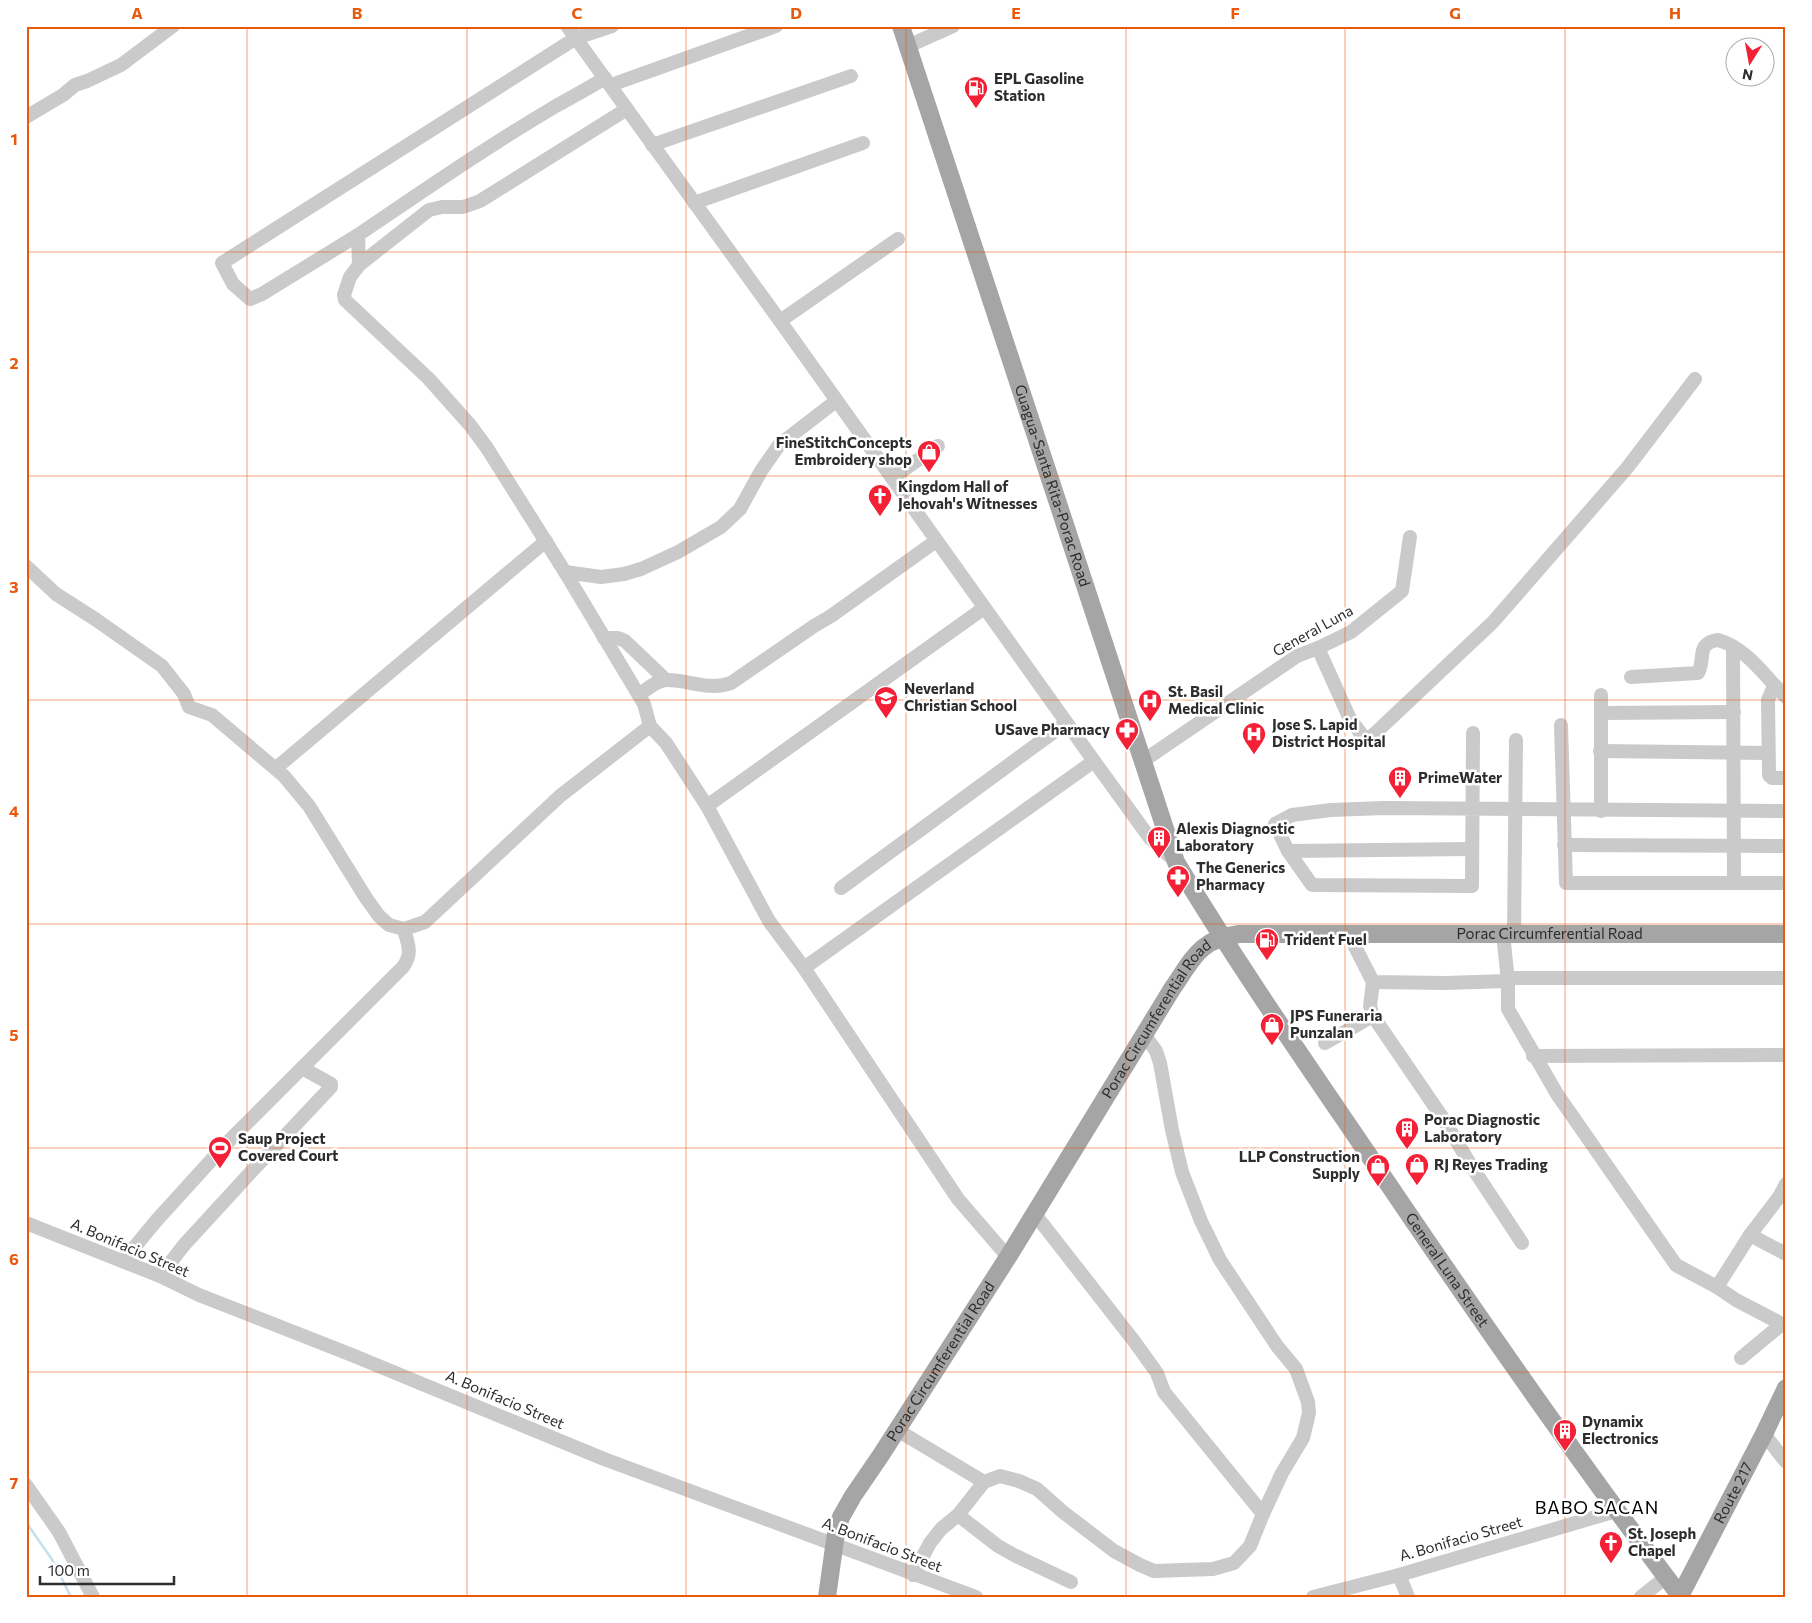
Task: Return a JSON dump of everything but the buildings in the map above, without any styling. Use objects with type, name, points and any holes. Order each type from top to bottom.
[{"type":"main road","name":"Guagua-Santa Rita-Porac Road","points":[[901,26],[1143,760],[1158,812],[1176,862],[1221,937]]},
{"type":"main road","name":"Porac Circumferential Road","points":[[827,1597],[838,1526],[850,1501],[1008,1257],[1172,989],[1199,952],[1208,943],[1221,937],[1239,934],[1786,934]]},
{"type":"main road","name":"General Luna Street","points":[[1221,937],[1483,1324],[1616,1511],[1680,1597]]},
{"type":"main road","name":"Route 217","points":[[1680,1597],[1786,1388]]},
{"type":"street","points":[[26,117],[63,95],[75,85],[87,82],[121,65],[173,26]]},
{"type":"street","points":[[567,26],[1066,723],[1150,837],[1176,862]]},
{"type":"street","points":[[612,26],[576,38],[222,263],[234,284],[250,299],[262,294],[358,235],[479,155],[581,93],[608,82],[776,26]]},
{"type":"street","points":[[908,46],[953,26]]},
{"type":"street","points":[[652,146],[851,76]]},
{"type":"street","points":[[627,108],[480,201],[463,207],[442,207],[428,210],[359,265],[350,277],[344,295],[345,300],[429,379],[470,425],[487,448],[546,541],[639,695],[644,704],[650,726],[666,743],[707,806],[769,921],[804,968],[958,1199],[1008,1257]]},
{"type":"street","points":[[694,203],[863,143]]},
{"type":"street","points":[[358,235],[359,265]]},
{"type":"street","points":[[780,321],[898,238]]},
{"type":"street","points":[[1318,648],[1350,719],[1365,738],[1370,738],[1493,622],[1615,482],[1694,379]]},
{"type":"street","points":[[565,572],[601,577],[642,569],[678,552],[721,527],[740,509],[761,471],[779,445],[836,401]]},
{"type":"street","points":[[892,478],[938,446]]},
{"type":"street","name":"General Luna","points":[[1143,760],[1297,656],[1351,632],[1402,592],[1410,536]]},
{"type":"street","points":[[276,768],[546,541]]},
{"type":"street","points":[[639,695],[654,684],[666,680],[712,686],[722,686],[731,683],[831,616],[936,541]]},
{"type":"street","points":[[26,566],[56,594],[162,666],[184,694],[189,706],[212,715],[248,747],[276,768],[309,806],[347,869],[379,916],[389,925],[404,929],[424,922],[560,796],[650,726]]},
{"type":"street","points":[[707,806],[984,608]]},
{"type":"street","points":[[604,638],[618,638],[625,641],[666,680]]},
{"type":"street","points":[[1631,677],[1698,672],[1702,651],[1709,642],[1720,640],[1752,660],[1786,697]]},
{"type":"street","points":[[1734,647],[1734,883]]},
{"type":"street","points":[[1774,686],[1768,700],[1769,776],[1786,778]]},
{"type":"street","points":[[1601,695],[1601,811]]},
{"type":"street","points":[[1601,713],[1734,712]]},
{"type":"street","points":[[841,888],[1066,723]]},
{"type":"street","points":[[1561,725],[1565,881],[1567,884],[1786,883]]},
{"type":"street","points":[[1473,733],[1472,809],[1472,886],[1312,885],[1288,851],[1275,824],[1292,815],[1331,810],[1384,808],[1472,809],[1515,810],[1564,810],[1601,811],[1786,811]]},
{"type":"street","points":[[1516,740],[1508,1009],[1533,1056],[1557,1094],[1676,1265],[1782,1324],[1741,1358]]},
{"type":"street","points":[[1600,751],[1768,753]]},
{"type":"street","points":[[804,968],[1094,761]]},
{"type":"street","points":[[1564,845],[1786,846]]},
{"type":"street","points":[[1288,851],[1472,849]]},
{"type":"street","points":[[123,1261],[156,1221],[225,1145],[406,962],[409,958],[409,950],[404,929]]},
{"type":"street","points":[[1348,933],[1373,982],[1370,1006],[1374,1016],[1442,1117],[1522,1243]]},
{"type":"street","points":[[1373,982],[1445,983],[1508,980],[1786,978]]},
{"type":"street","points":[[1325,1043],[1374,1016]]},
{"type":"street","points":[[913,1575],[930,1543],[941,1528],[958,1515],[984,1482],[1000,1476],[1019,1481],[1037,1489],[1063,1512],[1114,1550],[1140,1565],[1154,1570],[1213,1569],[1234,1563],[1250,1546],[1282,1474],[1303,1438],[1309,1412],[1308,1402],[1296,1369],[1277,1346],[1220,1260],[1201,1221],[1182,1172],[1160,1064],[1156,1051],[1144,1034]]},
{"type":"street","points":[[1533,1056],[1786,1055]]},
{"type":"street","points":[[160,1276],[184,1245],[331,1087],[331,1084],[302,1068]]},
{"type":"street","points":[[1717,1287],[1750,1235],[1782,1198],[1786,1184]]},
{"type":"street","points":[[1034,1213],[1158,1373],[1164,1392],[1263,1514]]},
{"type":"street","name":"A. Bonifacio Street","points":[[26,1223],[160,1276],[199,1295],[352,1354],[604,1459],[976,1597]]},
{"type":"street","points":[[1750,1235],[1786,1254]]},
{"type":"street","points":[[897,1430],[984,1482]]},
{"type":"street","points":[[1764,1434],[1786,1462]]},
{"type":"street","points":[[26,1485],[59,1532],[93,1597]]},
{"type":"street","name":"A. Bonifacio Street","points":[[1313,1597],[1616,1511]]},
{"type":"street","points":[[958,1515],[998,1546],[1070,1582]]},
{"type":"street","points":[[1399,1574],[1408,1597]]},
{"type":"street","points":[[1641,1597],[1666,1577]]},
{"type":"waterway","points":[[26,1522],[53,1561],[71,1597]]},
{"type":"place","name":"EPL Gasoline Station","points":[[976,109]]},
{"type":"place","name":"FineStitchConcepts Embroidery shop","points":[[929,473]]},
{"type":"place","name":"Kingdom Hall of Jehovah's Witnesses","points":[[880,517]]},
{"type":"place","name":"Neverland Christian School","points":[[886,719]]},
{"type":"place","name":"St. Basil Medical Clinic","points":[[1150,722]]},
{"type":"place","name":"USave Pharmacy","points":[[1127,751]]},
{"type":"place","name":"Jose S. Lapid District Hospital","points":[[1254,755]]},
{"type":"place","name":"PrimeWater","points":[[1400,799]]},
{"type":"place","name":"Alexis Diagnostic Laboratory","points":[[1159,859]]},
{"type":"place","name":"The Generics Pharmacy","points":[[1178,898]]},
{"type":"place","name":"Trident Fuel","points":[[1267,961]]},
{"type":"place","name":"JPS Funeraria Punzalan","points":[[1272,1046]]},
{"type":"place","name":"Porac Diagnostic Laboratory","points":[[1407,1150]]},
{"type":"place","name":"Saup Project Covered Court","points":[[220,1169]]},
{"type":"place","name":"RJ Reyes Trading","points":[[1417,1186]]},
{"type":"place","name":"LLP Construction Supply","points":[[1378,1187]]},
{"type":"place","name":"Dynamix Electronics","points":[[1565,1452]]},
{"type":"place","name":"St. Joseph Chapel","points":[[1611,1564]]},
{"type":"district","name":"BABO SACAN","points":[[1597,1508]]}]
